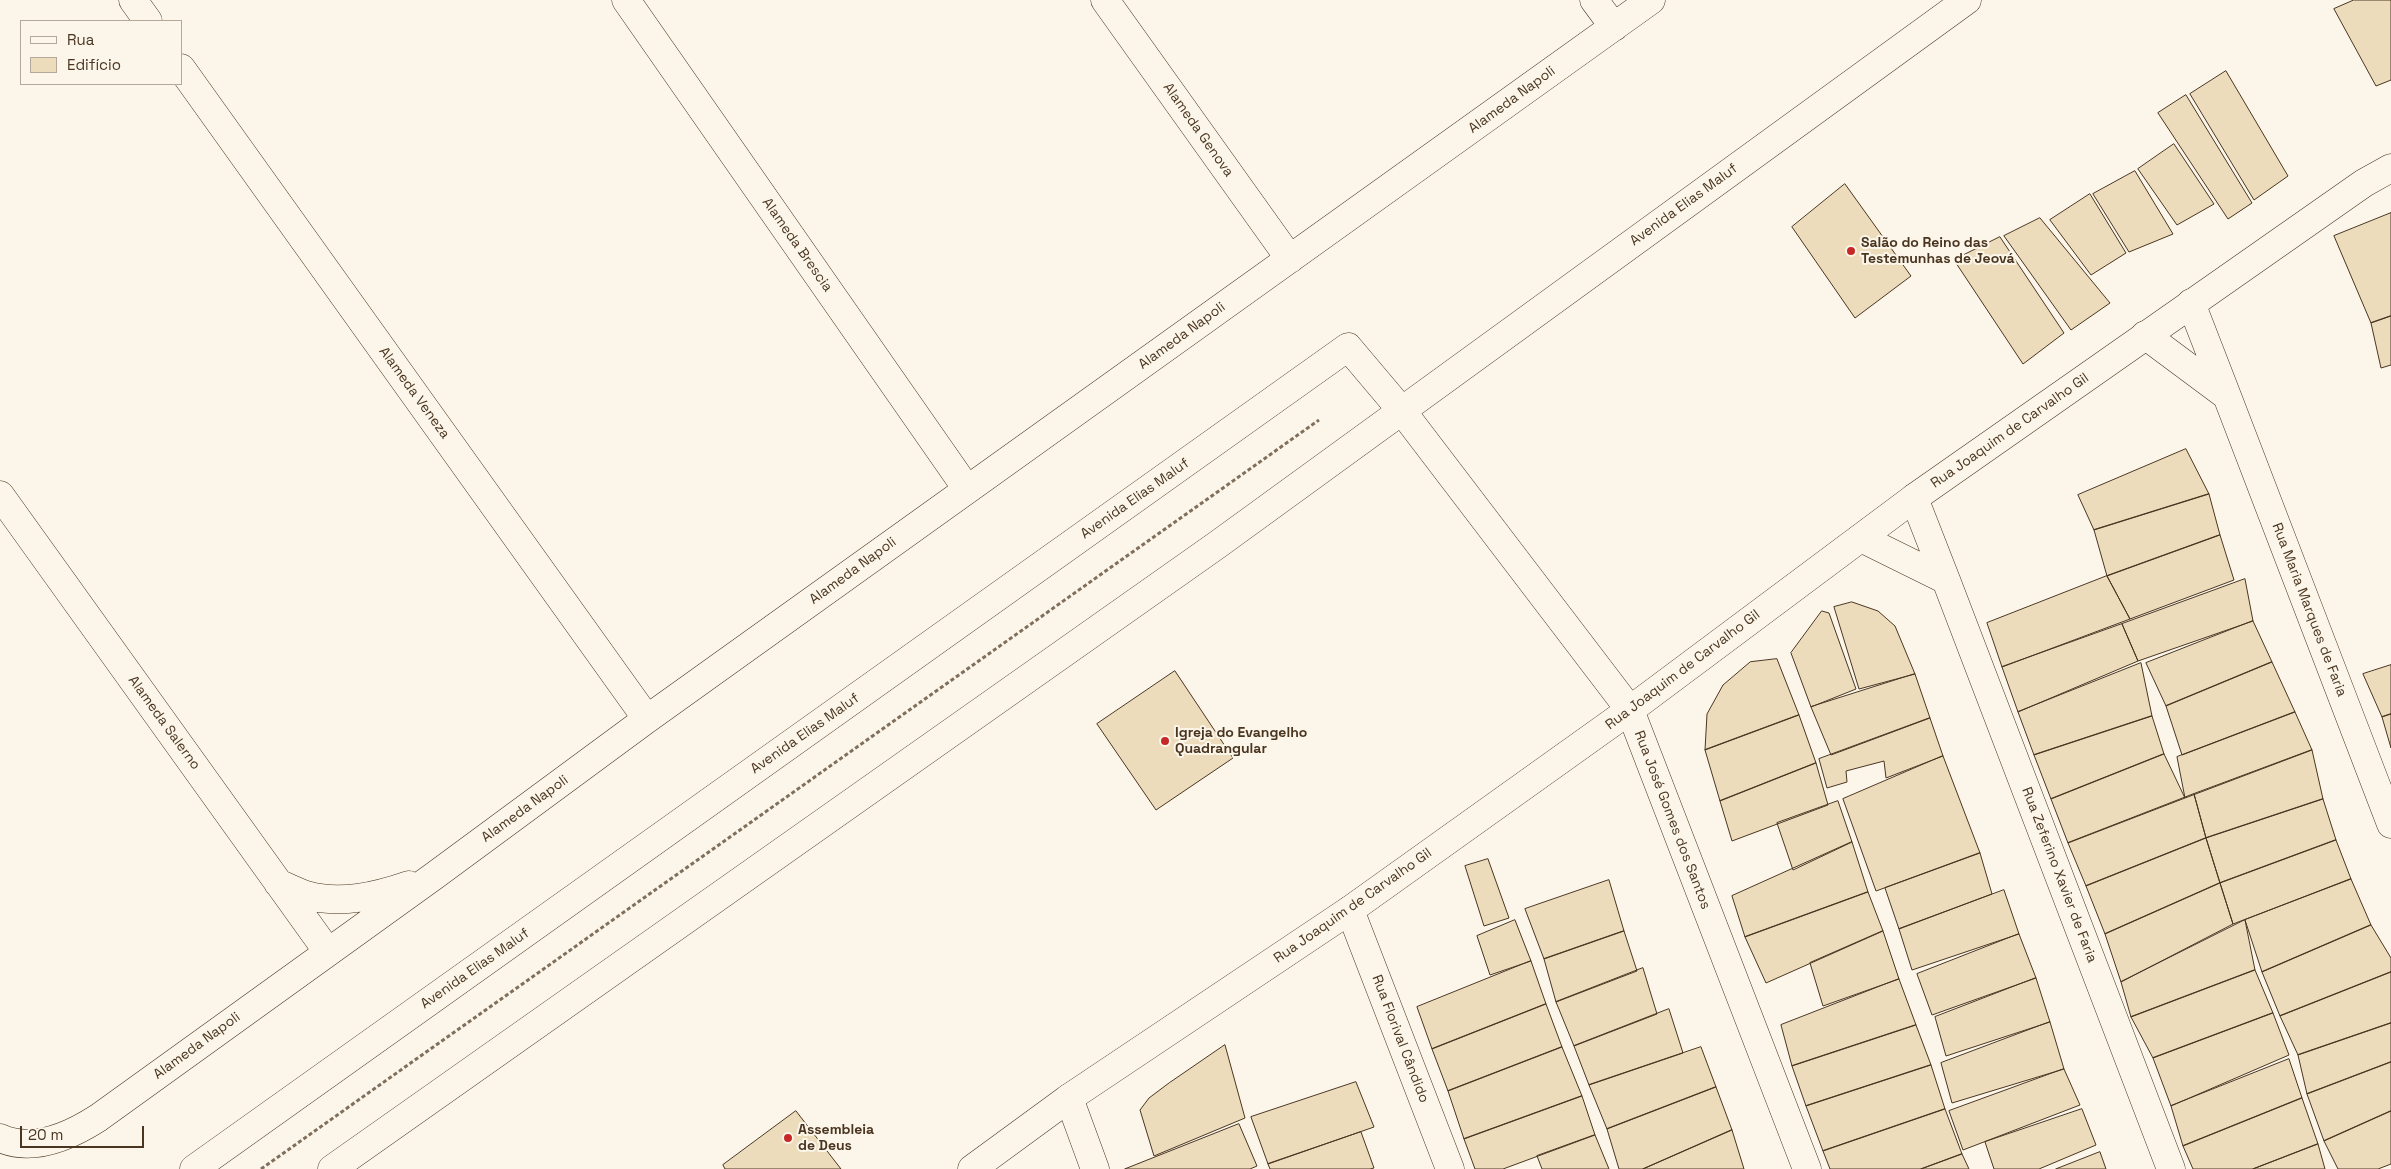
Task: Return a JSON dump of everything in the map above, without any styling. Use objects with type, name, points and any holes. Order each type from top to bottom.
[{"type":"street","points":[[133,0],[147,20]]},
{"type":"street","name":"Alameda Brescia","points":[[626,0],[967,489]]},
{"type":"street","name":"Alameda Genova","points":[[1106,0],[1290,259]]},
{"type":"street","points":[[1594,0],[1614,27]]},
{"type":"street","name":"Alameda Napoli","points":[[0,1138],[32,1143],[54,1140],[76,1131],[98,1118],[434,876],[647,719],[1651,0]]},
{"type":"street","name":"Avenida Elias Maluf","points":[[332,1169],[1217,546],[1967,0]]},
{"type":"street","name":"Alameda Veneza","points":[[182,69],[647,719]]},
{"type":"street","name":"Rua Joaquim de Carvalho Gil","points":[[972,1169],[1068,1098],[1350,910],[1630,710],[1914,498],[2364,182],[2391,168]]},
{"type":"street","name":"Rua Maria Marques de Faria","points":[[2191,303],[2391,824]]},
{"type":"street","points":[[2145,335],[2227,396]]},
{"type":"street","name":"Avenida Elias Maluf","points":[[194,1169],[1348,347],[1402,411]]},
{"type":"street","name":"Rua José Gomes dos Santos","points":[[1402,411],[1630,710],[1807,1169]]},
{"type":"street","name":"Alameda Salerno","points":[[0,495],[328,952]]},
{"type":"street","name":"Rua Zeferino Xavier de Faria","points":[[1914,498],[2171,1169]]},
{"type":"street","points":[[1861,538],[1946,580]]},
{"type":"street","points":[[278,883],[307,895],[339,900],[381,894],[434,876]]},
{"type":"street","name":"Rua Florival Cândido","points":[[1350,910],[1450,1169]]},
{"type":"street","points":[[1068,1098],[1095,1169]]},
{"type":"path","points":[[261,1169],[1319,420]]},
{"type":"building","points":[[2354,0],[2391,0],[2391,80],[2376,86],[2334,9]]},
{"type":"building","points":[[2226,71],[2288,176],[2254,200],[2190,94]]},
{"type":"building","points":[[2186,95],[2252,203],[2228,219],[2158,113]]},
{"type":"building","points":[[2174,144],[2214,204],[2177,225],[2138,169]]},
{"type":"building","points":[[2135,171],[2173,234],[2129,252],[2093,194]]},
{"type":"building","name":"Salão do Reino das Testemunhas de Jeová","points":[[1845,184],[1911,276],[1855,318],[1792,227]]},
{"type":"building","points":[[2090,194],[2126,253],[2091,275],[2050,220]]},
{"type":"building","points":[[2391,213],[2391,316],[2371,323],[2334,236]]},
{"type":"building","points":[[2040,218],[2110,303],[2071,330],[2004,236]]},
{"type":"building","points":[[2000,237],[2064,333],[2023,364],[1954,260]]},
{"type":"building","points":[[2391,316],[2391,365],[2381,368],[2371,323]]},
{"type":"building","points":[[2186,449],[2209,494],[2094,530],[2078,495]]},
{"type":"building","points":[[2209,494],[2220,535],[2107,576],[2094,530]]},
{"type":"building","points":[[2220,535],[2234,580],[2130,619],[2107,576]]},
{"type":"building","points":[[2107,576],[2130,619],[2002,667],[1987,623]]},
{"type":"building","points":[[2245,579],[2253,621],[2138,661],[2122,624]]},
{"type":"building","points":[[1852,602],[1878,611],[1895,626],[1915,674],[1859,689],[1834,607]]},
{"type":"building","points":[[1822,611],[1829,613],[1856,689],[1811,707],[1791,653]]},
{"type":"building","points":[[2253,621],[2272,662],[2166,706],[2146,663]]},
{"type":"building","points":[[2122,624],[2138,661],[2018,712],[2002,667]]},
{"type":"building","points":[[1777,659],[1799,715],[1705,750],[1707,714],[1723,685],[1750,662]]},
{"type":"building","points":[[2272,662],[2295,712],[2182,755],[2166,706]]},
{"type":"building","points":[[2141,663],[2152,716],[2034,755],[2018,712]]},
{"type":"building","points":[[2391,665],[2391,714],[2382,717],[2363,674]]},
{"type":"building","name":"Igreja do Evangelho Quadrangular","points":[[1175,671],[1233,758],[1156,810],[1097,724]]},
{"type":"building","points":[[1915,674],[1930,718],[1831,755],[1811,707]]},
{"type":"building","points":[[2295,712],[2312,750],[2185,798],[2177,757]]},
{"type":"building","points":[[2391,714],[2391,748],[2382,717]]},
{"type":"building","points":[[1799,715],[1816,763],[1720,801],[1705,750]]},
{"type":"building","points":[[2152,716],[2164,754],[2051,799],[2034,755]]},
{"type":"building","points":[[1930,718],[1943,756],[1886,778],[1884,761],[1846,771],[1847,782],[1827,788],[1819,759]]},
{"type":"building","points":[[2312,750],[2323,799],[2206,838],[2194,794]]},
{"type":"building","points":[[2164,754],[2185,798],[2068,843],[2051,799]]},
{"type":"building","points":[[1943,756],[1980,853],[1876,891],[1843,799]]},
{"type":"building","points":[[1816,763],[1828,805],[1732,841],[1720,801]]},
{"type":"building","points":[[2194,794],[2206,838],[2086,886],[2068,843]]},
{"type":"building","points":[[2323,799],[2336,840],[2220,883],[2206,838]]},
{"type":"building","points":[[1838,801],[1852,842],[1793,870],[1777,823]]},
{"type":"building","points":[[2206,838],[2220,883],[2105,934],[2086,886]]},
{"type":"building","points":[[2336,840],[2351,879],[2233,924],[2220,883]]},
{"type":"building","points":[[1852,842],[1868,892],[1745,937],[1732,896]]},
{"type":"building","points":[[1980,853],[1992,894],[1899,929],[1885,888]]},
{"type":"building","points":[[1488,859],[1509,918],[1484,926],[1465,866]]},
{"type":"building","points":[[2351,879],[2371,925],[2262,972],[2245,920]]},
{"type":"building","points":[[1609,880],[1624,931],[1544,959],[1525,909]]},
{"type":"building","points":[[2220,883],[2233,924],[2121,982],[2105,934]]},
{"type":"building","points":[[2004,890],[2019,934],[1912,970],[1899,929]]},
{"type":"building","points":[[1868,892],[1883,931],[1766,983],[1745,937]]},
{"type":"building","points":[[1515,920],[1531,961],[1490,975],[1477,936]]},
{"type":"building","points":[[2245,920],[2255,970],[2131,1017],[2121,982]]},
{"type":"building","points":[[2371,925],[2391,958],[2391,972],[2280,1016],[2262,972]]},
{"type":"building","points":[[1624,931],[1637,971],[1556,1002],[1544,959]]},
{"type":"building","points":[[1883,931],[1899,979],[1823,1006],[1810,963]]},
{"type":"building","points":[[2019,934],[2036,978],[1932,1015],[1917,974]]},
{"type":"building","points":[[1531,961],[1546,1004],[1432,1049],[1417,1007]]},
{"type":"building","points":[[1643,968],[1657,1014],[1574,1046],[1556,1002]]},
{"type":"building","points":[[2255,970],[2273,1013],[2153,1058],[2131,1017]]},
{"type":"building","points":[[2391,972],[2391,1023],[2298,1055],[2280,1016]]},
{"type":"building","points":[[2036,978],[2050,1022],[1946,1056],[1935,1017]]},
{"type":"building","points":[[1899,979],[1916,1025],[1792,1066],[1781,1025]]},
{"type":"building","points":[[1546,1004],[1562,1047],[1448,1091],[1432,1049]]},
{"type":"building","points":[[1669,1009],[1683,1053],[1589,1085],[1574,1046]]},
{"type":"building","points":[[2273,1013],[2289,1055],[2171,1106],[2153,1058]]},
{"type":"building","points":[[2050,1022],[2064,1069],[1952,1103],[1941,1063]]},
{"type":"building","points":[[2391,1023],[2391,1062],[2307,1094],[2298,1055]]},
{"type":"building","points":[[1916,1025],[1931,1065],[1806,1106],[1792,1066]]},
{"type":"building","points":[[1225,1045],[1245,1118],[1154,1156],[1140,1110],[1149,1098]]},
{"type":"building","points":[[1562,1047],[1582,1096],[1464,1139],[1448,1091]]},
{"type":"building","points":[[1701,1047],[1716,1087],[1607,1129],[1589,1085]]},
{"type":"building","points":[[2289,1059],[2302,1098],[2183,1146],[2171,1106]]},
{"type":"building","points":[[2391,1062],[2391,1111],[2324,1141],[2307,1094]]},
{"type":"building","points":[[1931,1065],[1945,1109],[1823,1151],[1806,1106]]},
{"type":"building","points":[[2064,1069],[2080,1105],[1963,1150],[1949,1111]]},
{"type":"building","points":[[1356,1082],[1374,1127],[1268,1164],[1251,1117]]},
{"type":"building","points":[[1716,1087],[1732,1130],[1643,1169],[1619,1169],[1607,1129]]},
{"type":"building","points":[[1582,1096],[1595,1135],[1503,1169],[1475,1169],[1464,1139]]},
{"type":"building","points":[[2302,1098],[2318,1144],[2253,1169],[2193,1169],[2183,1146]]},
{"type":"building","points":[[1945,1109],[1962,1154],[1921,1169],[1830,1169],[1823,1151]]},
{"type":"building","points":[[2082,1109],[2096,1145],[2039,1169],[1994,1169],[1985,1142]]},
{"type":"building","name":"Assembleia de Deus","points":[[796,1111],[841,1169],[725,1169],[723,1165]]},
{"type":"building","points":[[2391,1111],[2391,1164],[2378,1169],[2338,1169],[2324,1141]]},
{"type":"building","points":[[1239,1124],[1257,1166],[1250,1169],[1125,1169]]},
{"type":"building","points":[[1732,1130],[1744,1169],[1643,1169]]},
{"type":"building","points":[[1361,1132],[1374,1168],[1270,1169],[1268,1164]]},
{"type":"building","points":[[1595,1135],[1609,1169],[1542,1169],[1537,1156]]},
{"type":"building","points":[[2318,1144],[2325,1169],[2253,1169]]},
{"type":"building","points":[[2100,1152],[2106,1169],[2056,1169]]},
{"type":"building","points":[[1962,1154],[1969,1169],[1921,1169]]},
{"type":"place","name":"Salão do Reino das Testemunhas de Jeová","points":[[1851,251]]},
{"type":"place","name":"Igreja do Evangelho Quadrangular","points":[[1165,741]]},
{"type":"place","name":"Assembleia de Deus","points":[[788,1138]]}]
